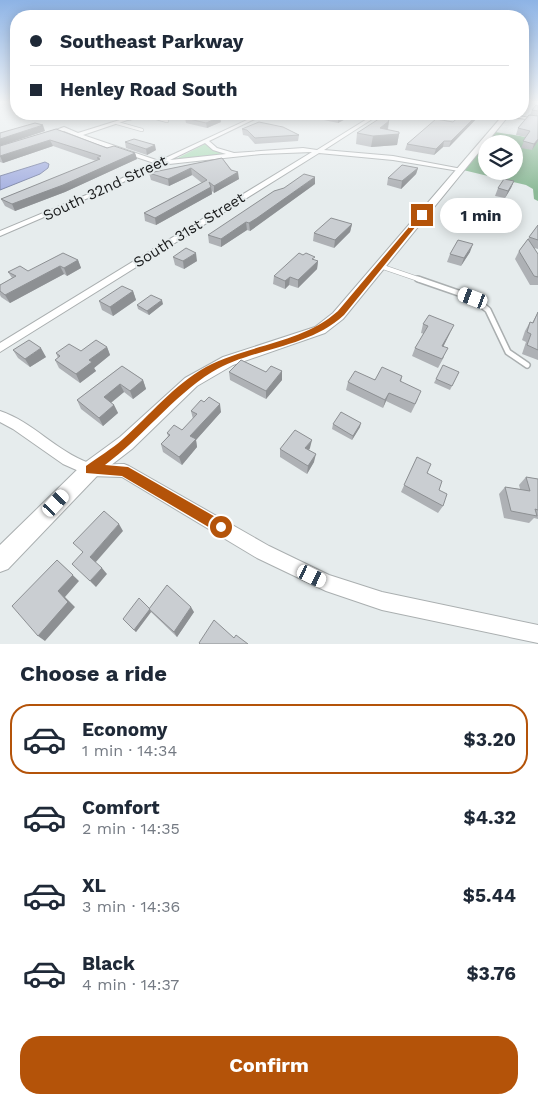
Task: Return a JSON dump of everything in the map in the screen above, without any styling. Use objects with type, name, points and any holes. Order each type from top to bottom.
[{"type":"street","points":[[38,137],[54,132]]},
{"type":"street","points":[[74,132],[99,143],[160,163],[279,150],[393,158],[459,169]]},
{"type":"street","points":[[80,134],[87,132]]},
{"type":"street","name":"South 32nd Street","points":[[0,234],[160,163],[223,132]]},
{"type":"street","name":"South 31st Street","points":[[0,348],[348,132]]},
{"type":"street","points":[[0,560],[90,470],[126,444],[176,395],[209,370],[243,355],[299,338],[327,325],[338,316],[491,132]]},
{"type":"street","points":[[206,140],[215,149],[236,155]]},
{"type":"street","points":[[0,416],[17,425],[68,460],[90,470],[124,471],[263,552],[326,583],[382,601],[538,634]]},
{"type":"lane","points":[[380,265],[473,298],[488,310],[508,352],[527,364]]},
{"type":"green space","points":[[495,132],[513,135],[492,135]]},
{"type":"green space","points":[[523,137],[538,139],[538,201],[534,199],[533,189],[526,185],[505,180],[523,180]]},
{"type":"green space","points":[[205,144],[215,151],[227,154],[176,159]]},
{"type":"green space","points":[[478,152],[478,174],[463,170]]},
{"type":"water","points":[[45,162],[49,164],[48,168],[40,174],[0,190],[0,176]]},
{"type":"building","points":[[3,132],[21,132],[0,139],[0,133]]},
{"type":"building","points":[[46,132],[64,132],[107,148],[114,146],[135,153],[63,185],[12,204],[1,199],[100,159],[97,158],[101,156],[50,140],[0,156],[0,146]]},
{"type":"building","points":[[249,132],[293,132],[299,135],[255,138]]},
{"type":"building","points":[[399,132],[399,134],[373,136],[357,133]]},
{"type":"building","points":[[421,132],[460,132],[451,141],[444,141],[436,149],[407,144]]},
{"type":"building","points":[[529,132],[538,132],[538,139],[534,144],[523,141]]},
{"type":"building","points":[[134,139],[155,145],[146,149],[125,142]]},
{"type":"building","points":[[222,158],[231,170],[238,172],[214,186],[209,182],[211,187],[155,218],[144,213],[207,180],[191,168],[168,179],[149,173]]},
{"type":"building","points":[[402,165],[418,168],[402,181],[388,178]]},
{"type":"building","points":[[304,174],[315,177],[257,218],[249,223],[246,222],[221,239],[208,235],[274,191],[284,188]]},
{"type":"building","points":[[503,180],[514,181],[508,191],[498,188]]},
{"type":"building","points":[[460,201],[471,203],[472,223],[460,221]]},
{"type":"building","points":[[331,218],[352,224],[335,240],[314,233]]},
{"type":"building","points":[[538,225],[538,240],[529,237]]},
{"type":"building","points":[[528,239],[538,254],[538,277],[534,276],[519,251]]},
{"type":"building","points":[[458,240],[473,244],[464,258],[450,254]]},
{"type":"building","points":[[186,248],[196,253],[183,261],[173,257]]},
{"type":"building","points":[[63,253],[78,260],[64,268],[60,266],[5,295],[0,291],[0,285],[16,276],[8,272],[20,266],[28,271]]},
{"type":"building","points":[[299,253],[303,255],[306,253],[315,257],[312,259],[318,261],[298,280],[290,277],[285,281],[274,276]]},
{"type":"building","points":[[122,286],[133,291],[110,307],[99,301]]},
{"type":"building","points":[[151,295],[162,300],[147,311],[137,305]]},
{"type":"building","points":[[538,312],[538,350],[527,345],[531,334],[527,332],[530,322],[533,323]]},
{"type":"building","points":[[429,315],[454,325],[442,346],[448,348],[442,359],[415,348],[428,326],[423,324]]},
{"type":"building","points":[[29,340],[41,348],[25,359],[13,350]]},
{"type":"building","points":[[96,340],[107,347],[89,360],[92,362],[76,374],[55,360],[60,356],[56,353],[69,344],[81,351]]},
{"type":"building","points":[[241,360],[266,372],[271,366],[282,371],[266,391],[229,372]]},
{"type":"building","points":[[443,365],[459,372],[452,386],[436,379]]},
{"type":"building","points":[[122,366],[143,380],[130,391],[120,384],[104,397],[114,405],[99,418],[77,400]]},
{"type":"building","points":[[382,367],[402,376],[400,381],[421,391],[415,404],[389,393],[385,400],[348,382],[355,371],[375,380]]},
{"type":"building","points":[[209,397],[220,404],[190,436],[196,439],[179,457],[161,444],[170,435],[167,433],[174,425],[182,430],[197,414],[191,411],[201,400],[204,402]]},
{"type":"building","points":[[341,412],[361,423],[353,436],[333,424]]},
{"type":"building","points":[[295,430],[312,440],[305,448],[316,454],[308,466],[280,449]]},
{"type":"building","points":[[417,457],[431,464],[427,473],[442,481],[439,490],[447,494],[443,506],[404,485]]},
{"type":"building","points":[[526,477],[538,479],[538,510],[535,509],[537,516],[511,511],[505,487],[530,491]]},
{"type":"building","points":[[104,511],[119,524],[90,557],[102,568],[90,581],[72,564],[83,552],[73,543]]},
{"type":"building","points":[[57,560],[73,575],[58,591],[68,602],[38,636],[12,606]]},
{"type":"building","points":[[167,585],[191,607],[174,632],[149,609]]},
{"type":"building","points":[[139,598],[150,609],[134,630],[123,619]]},
{"type":"building","points":[[214,620],[234,638],[236,635],[248,644],[200,644]]},
{"type":"route","points":[[221,527],[124,471],[90,470],[126,444],[176,395],[209,370],[243,355],[320,330],[327,325],[341,313],[422,215]]}]
